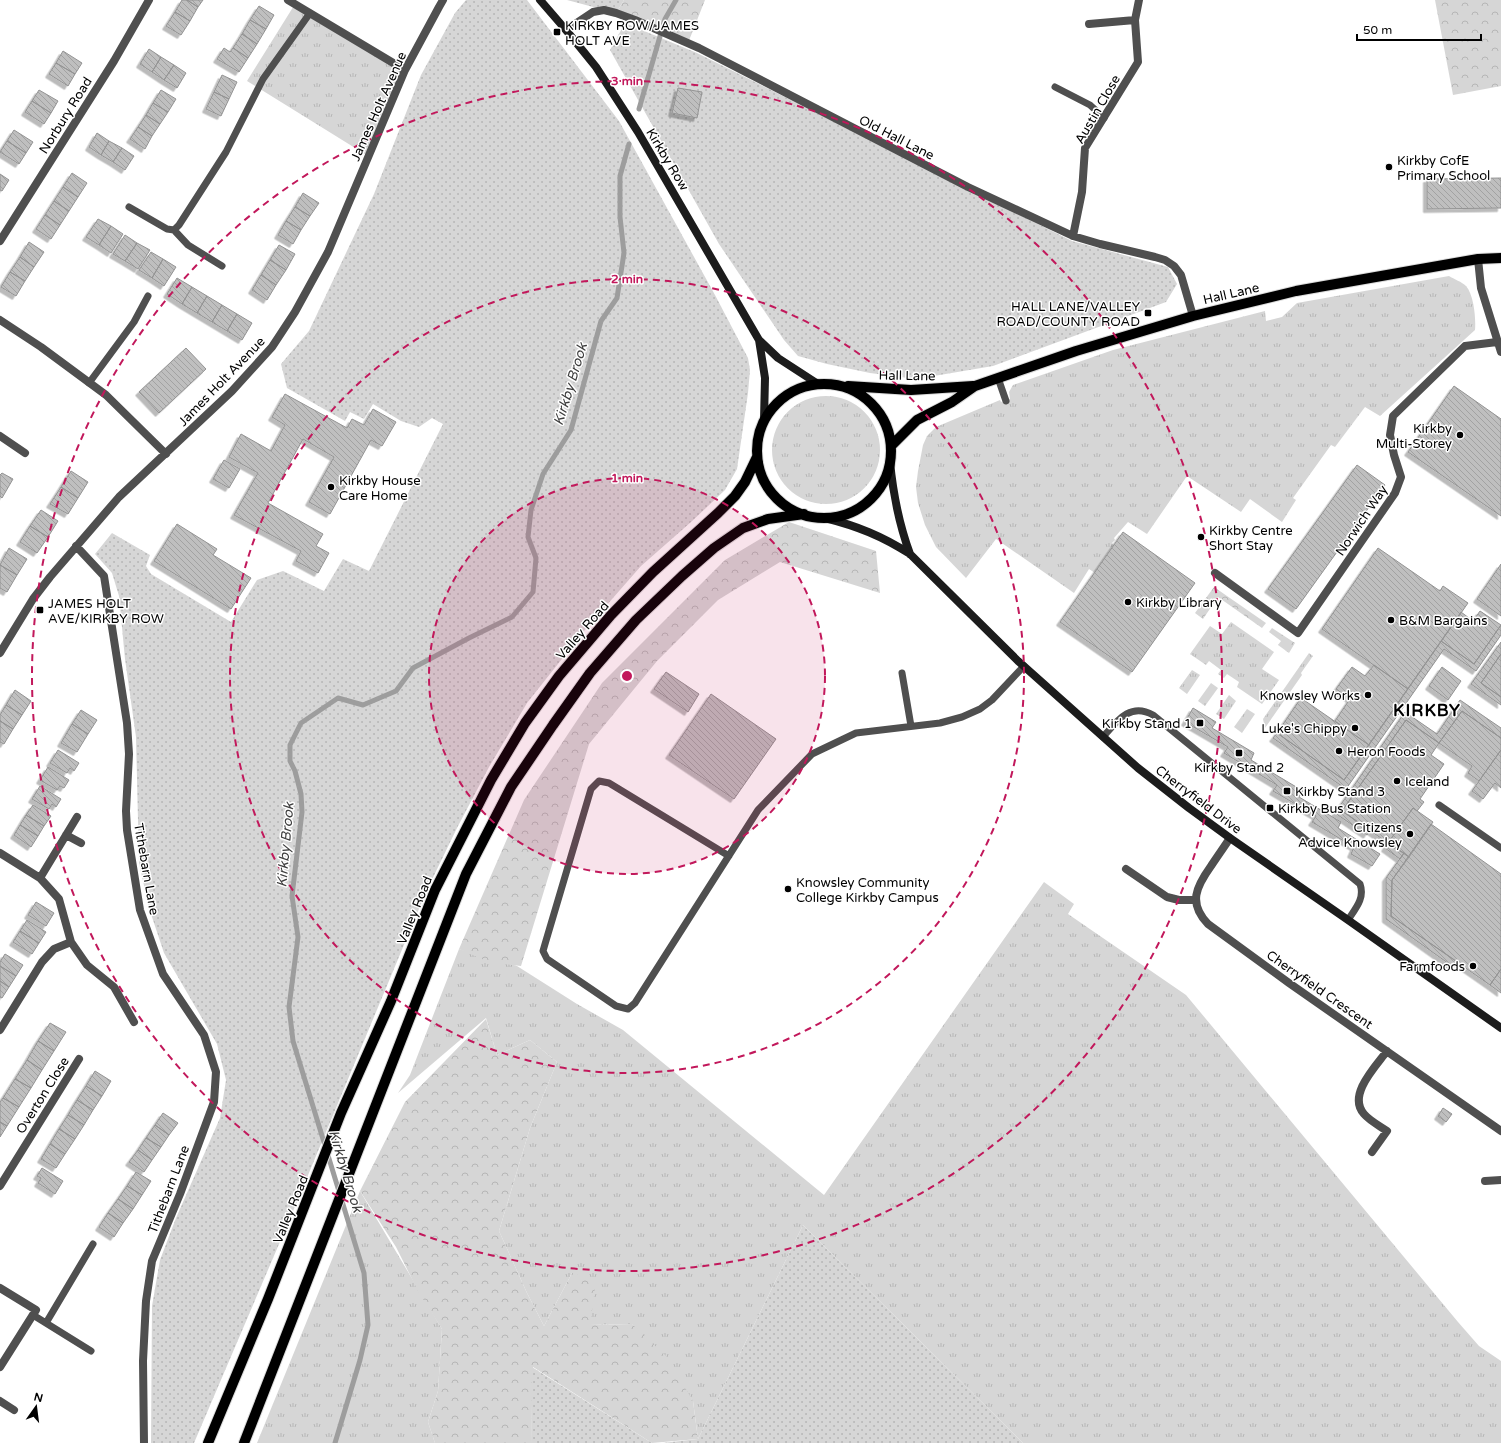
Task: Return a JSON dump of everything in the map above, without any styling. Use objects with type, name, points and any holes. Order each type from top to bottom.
[{"type":"main road","name":"Hall Lane","points":[[837,385],[911,390],[975,386],[1076,351],[1193,316],[1296,291],[1478,259],[1501,258]]},
{"type":"main road","points":[[818,384],[837,385],[854,391],[868,400],[880,413],[887,429],[891,446],[890,462],[882,484],[868,501],[848,513],[825,518],[804,514],[786,506],[772,492],[762,476],[757,456],[758,438],[764,420],[777,402],[796,390],[818,384]]},
{"type":"main road","name":"Hall Lane","points":[[891,446],[917,420],[952,402],[975,386]]},
{"type":"main road","name":"Valley Road","points":[[208,1443],[318,1175],[341,1113],[391,1001],[435,890],[491,780],[525,723],[559,676],[611,615],[653,572],[735,496],[745,482],[757,456]]},
{"type":"main road","points":[[244,1443],[466,874],[511,787],[590,673],[636,620],[682,576],[714,548],[743,528],[768,519],[804,514]]},
{"type":"street","name":"Norbury Road","points":[[0,241],[114,61],[149,0]]},
{"type":"street","points":[[288,0],[405,70]]},
{"type":"street","name":"James Holt Avenue","points":[[0,653],[33,599],[76,546],[119,497],[232,391],[272,347],[295,312],[328,252],[405,70],[438,6],[443,0]]},
{"type":"street","name":"Kirkby Row","points":[[540,0],[596,67],[638,132],[759,340],[778,358],[818,384]]},
{"type":"street","name":"Austin Close","points":[[1073,236],[1082,192],[1085,148],[1138,62],[1135,20],[1139,0]]},
{"type":"street","name":"Old Hall Lane","points":[[566,30],[592,12],[604,10],[635,20],[700,48],[968,187],[1073,236],[1154,257],[1174,266],[1181,276],[1193,316]]},
{"type":"street","points":[[1089,24],[1135,20]]},
{"type":"street","points":[[1478,259],[1481,288],[1501,352]]},
{"type":"street","points":[[0,320],[106,395],[166,454]]},
{"type":"street","name":"Kirkby Row","points":[[759,340],[765,378],[764,420]]},
{"type":"street","name":"Norwich Way","points":[[1215,574],[1298,633],[1395,493],[1400,483],[1402,477],[1394,455],[1390,435],[1393,416],[1464,346],[1499,342]]},
{"type":"street","points":[[0,436],[25,453]]},
{"type":"street","name":"Cherryfield Drive","points":[[890,462],[903,536],[910,554]]},
{"type":"street","name":"Cherryfield Drive","points":[[825,518],[846,523],[876,534],[892,542],[910,554],[1024,666],[1102,737],[1155,781],[1230,838],[1501,1028]]},
{"type":"street","name":"Tithebarn Lane","points":[[76,546],[104,576],[127,723],[129,754],[126,811],[127,830],[140,910],[163,974],[204,1035],[216,1072],[214,1102],[180,1194],[152,1261],[146,1301],[143,1362],[144,1443]]},
{"type":"street","points":[[40,878],[77,817]]},
{"type":"street","points":[[66,835],[81,843]]},
{"type":"street","points":[[1126,869],[1167,897],[1179,900],[1196,900],[1198,887],[1202,879],[1230,838]]},
{"type":"street","points":[[0,853],[40,878],[59,899],[71,942],[87,965],[114,987],[134,1022]]},
{"type":"street","name":"Cherryfield Crescent","points":[[1196,900],[1199,913],[1208,924],[1501,1131]]},
{"type":"street","points":[[0,1030],[42,962],[54,949],[71,942]]},
{"type":"street","points":[[1372,1152],[1387,1131],[1365,1115],[1360,1109],[1358,1096],[1364,1084],[1387,1051]]},
{"type":"street","name":"Overton Close","points":[[0,1186],[79,1059]]},
{"type":"street","points":[[1485,1181],[1501,1180]]},
{"type":"street","points":[[0,1288],[36,1310],[0,1367]]},
{"type":"street","points":[[0,1401],[14,1410]]},
{"type":"lane","points":[[174,230],[179,225],[226,152],[263,79],[310,13]]},
{"type":"lane","points":[[1055,87],[1090,106],[1104,118]]},
{"type":"lane","points":[[129,207],[167,229],[174,230],[188,245],[222,266]]},
{"type":"lane","points":[[89,383],[134,322],[148,296]]},
{"type":"lane","points":[[998,378],[1006,401]]},
{"type":"lane","points":[[729,856],[609,783],[599,781],[591,789],[545,944],[543,951],[547,959],[616,1006],[628,1009],[635,1003],[729,856],[758,810],[812,754],[856,733],[940,723],[962,717],[980,709],[1004,689],[1024,666]]},
{"type":"lane","points":[[902,673],[911,726]]},
{"type":"lane","points":[[1102,737],[1121,717],[1127,713],[1135,710],[1142,710],[1153,715],[1360,884],[1363,891],[1362,898],[1348,920]]},
{"type":"lane","points":[[1439,805],[1501,848]]},
{"type":"lane","points":[[46,1323],[93,1244]]},
{"type":"lane","points":[[33,1315],[91,1351]]},
{"type":"green space","points":[[466,0],[527,0],[619,121],[748,358],[750,370],[748,393],[737,469],[725,490],[641,566],[584,631],[527,703],[489,767],[426,892],[291,1216],[194,1443],[151,1443],[152,1306],[160,1260],[176,1218],[220,1118],[226,1080],[217,1044],[164,953],[149,908],[139,863],[136,737],[125,659],[119,596],[112,573],[95,554],[112,533],[150,555],[146,566],[151,574],[231,622],[257,580],[283,571],[324,591],[343,559],[369,571],[443,424],[432,418],[419,427],[401,421],[373,404],[364,419],[350,412],[345,421],[287,388],[281,364],[309,331],[374,194],[421,75],[455,13]]},
{"type":"green space","points":[[567,0],[624,0],[616,13]]},
{"type":"green space","points":[[624,0],[705,0],[688,43],[616,13]]},
{"type":"green space","points":[[1435,0],[1501,0],[1501,86],[1453,95]]},
{"type":"green space","points":[[295,4],[405,70],[368,156],[247,81]]},
{"type":"green space","points":[[625,23],[697,53],[1072,241],[1168,267],[1177,284],[1166,302],[993,366],[916,379],[870,373],[798,356],[784,340],[719,244],[610,50]]},
{"type":"green space","points":[[1449,276],[1466,286],[1469,290],[1474,307],[1475,330],[1380,416],[1365,407],[1335,447],[1331,445],[1293,498],[1296,500],[1282,522],[1250,499],[1241,512],[1187,476],[1147,534],[1128,522],[1114,538],[1115,540],[1112,543],[1114,545],[1095,573],[1089,569],[1074,593],[996,539],[966,578],[936,547],[925,525],[918,503],[916,487],[923,445],[927,436],[936,427],[1000,400],[1001,402],[1010,399],[1009,392],[1013,385],[1113,350],[1265,311],[1266,321],[1282,317],[1297,303]]},
{"type":"green space","points":[[826,396],[847,400],[864,412],[876,429],[880,450],[876,471],[864,488],[847,500],[826,504],[805,500],[788,488],[776,471],[772,450],[776,429],[788,412],[805,400]]},
{"type":"green space","points":[[789,522],[876,551],[880,593],[780,562],[718,600],[657,661],[589,744],[521,966],[489,962],[459,949],[524,800],[602,683],[725,560]]},
{"type":"green space","points":[[1214,587],[1266,623],[1262,628],[1218,597],[1203,619],[1195,613]]},
{"type":"green space","points":[[1231,622],[1274,652],[1262,669],[1279,680],[1262,704],[1237,687],[1239,682],[1227,674],[1224,678],[1218,674],[1221,670],[1209,661],[1206,665],[1190,654],[1210,626],[1222,634]]},
{"type":"green space","points":[[1272,628],[1295,643],[1289,653],[1278,645],[1281,641],[1269,632]]},
{"type":"green space","points":[[1309,653],[1313,656],[1301,673],[1302,675],[1265,728],[1263,719]]},
{"type":"green space","points":[[1192,670],[1200,675],[1187,694],[1179,688]]},
{"type":"green space","points":[[1211,683],[1218,688],[1205,706],[1198,701]]},
{"type":"green space","points":[[1229,695],[1236,701],[1224,719],[1216,714]]},
{"type":"green space","points":[[1247,709],[1255,714],[1242,733],[1234,727]]},
{"type":"green space","points":[[1044,882],[1074,904],[1068,914],[1186,995],[1458,1322],[1479,1346],[1501,1361],[1501,1443],[1023,1443],[803,1225],[698,1439],[693,1401],[632,1324],[590,1325],[572,1273],[544,1326],[527,1293],[499,1231],[530,1128],[557,1062],[530,1040],[497,1055],[486,1018],[398,1093],[410,1075],[459,949],[517,966],[577,1004],[623,1030],[824,1195]]},
{"type":"green space","points":[[486,1019],[497,1055],[530,1040],[557,1062],[530,1128],[499,1231],[527,1293],[544,1326],[572,1273],[596,1281],[590,1325],[632,1324],[666,1356],[693,1401],[698,1439],[652,1443],[533,1367],[531,1443],[435,1443],[428,1422],[438,1391],[442,1329],[418,1291],[396,1247],[360,1191],[405,1102]]},
{"type":"green space","points":[[360,1191],[442,1329],[438,1391],[428,1422],[435,1443],[257,1443]]},
{"type":"green space","points":[[803,1225],[1023,1443],[662,1443],[698,1439]]},
{"type":"green space","points":[[532,1367],[652,1443],[531,1443]]},
{"type":"building","points":[[182,0],[187,0],[198,7],[190,21],[175,12]]},
{"type":"building","points":[[187,0],[203,0],[198,7]]},
{"type":"building","points":[[259,6],[274,15],[266,29],[250,20]]},
{"type":"building","points":[[175,12],[190,21],[181,35],[166,26]]},
{"type":"building","points":[[250,20],[266,29],[257,44],[242,34]]},
{"type":"building","points":[[242,34],[257,44],[248,58],[233,48]]},
{"type":"building","points":[[224,48],[230,52],[233,48],[248,58],[239,72],[217,59]]},
{"type":"building","points":[[149,49],[161,57],[152,72],[140,64]]},
{"type":"building","points":[[63,51],[82,63],[75,74],[56,63]]},
{"type":"building","points":[[161,57],[174,65],[164,80],[152,72]]},
{"type":"building","points":[[56,63],[75,74],[68,86],[49,74]]},
{"type":"building","points":[[174,65],[186,73],[177,88],[164,80]]},
{"type":"building","points":[[222,75],[237,82],[229,99],[214,92]]},
{"type":"building","points":[[678,88],[702,92],[697,118],[672,113]]},
{"type":"building","points":[[39,90],[58,101],[51,113],[32,101]]},
{"type":"building","points":[[161,90],[176,99],[168,112],[153,103]]},
{"type":"building","points":[[214,92],[229,99],[221,116],[206,109]]},
{"type":"building","points":[[32,101],[51,113],[44,124],[25,112]]},
{"type":"building","points":[[153,103],[168,112],[160,124],[146,115]]},
{"type":"building","points":[[146,115],[160,124],[152,136],[138,127]]},
{"type":"building","points":[[138,127],[152,136],[145,149],[130,139]]},
{"type":"building","points":[[14,130],[33,142],[26,153],[7,141]]},
{"type":"building","points":[[97,133],[109,141],[101,155],[89,147]]},
{"type":"building","points":[[7,141],[26,153],[19,164],[0,152]]},
{"type":"building","points":[[109,141],[122,148],[113,162],[101,155]]},
{"type":"building","points":[[122,148],[134,156],[125,170],[113,162]]},
{"type":"building","points":[[72,173],[87,183],[78,197],[63,187]]},
{"type":"building","points":[[0,174],[9,180],[2,191],[0,190]]},
{"type":"building","points":[[1501,178],[1501,208],[1427,209],[1427,179]]},
{"type":"building","points":[[63,187],[78,197],[69,211],[54,201]]},
{"type":"building","points":[[303,193],[319,203],[310,216],[295,207]]},
{"type":"building","points":[[54,201],[69,211],[60,225],[45,215]]},
{"type":"building","points":[[295,207],[310,216],[301,230],[286,221]]},
{"type":"building","points":[[45,215],[60,225],[51,239],[36,229]]},
{"type":"building","points":[[98,219],[111,226],[99,245],[86,237]]},
{"type":"building","points":[[286,221],[301,230],[293,244],[278,235]]},
{"type":"building","points":[[111,226],[123,234],[111,253],[99,245]]},
{"type":"building","points":[[125,235],[137,243],[125,261],[113,254]]},
{"type":"building","points":[[29,242],[44,252],[34,267],[20,257]]},
{"type":"building","points":[[137,243],[150,250],[138,269],[125,261]]},
{"type":"building","points":[[279,245],[295,254],[286,270],[270,260]]},
{"type":"building","points":[[151,252],[163,259],[152,278],[139,270]]},
{"type":"building","points":[[20,257],[34,267],[25,281],[10,272]]},
{"type":"building","points":[[163,259],[176,267],[164,286],[152,278]]},
{"type":"building","points":[[270,260],[286,270],[276,285],[261,275]]},
{"type":"building","points":[[10,272],[25,281],[16,296],[1,287]]},
{"type":"building","points":[[261,275],[276,285],[267,300],[252,290]]},
{"type":"building","points":[[177,278],[192,287],[182,304],[167,294]]},
{"type":"building","points":[[192,287],[207,296],[197,313],[182,304]]},
{"type":"building","points":[[207,296],[222,305],[212,322],[197,313]]},
{"type":"building","points":[[222,305],[237,314],[227,331],[212,322]]},
{"type":"building","points":[[237,314],[252,323],[242,340],[227,331]]},
{"type":"building","points":[[186,348],[206,369],[159,413],[139,392]]},
{"type":"building","name":"Kirkby Multi-Storey","points":[[1454,386],[1501,419],[1501,516],[1408,452]]},
{"type":"building","name":"Kirkby House Care Home","points":[[285,394],[347,428],[352,419],[364,425],[373,409],[396,422],[382,446],[371,440],[330,514],[309,502],[334,457],[303,439],[268,503],[323,534],[316,546],[329,553],[318,573],[296,561],[301,551],[234,515],[258,473],[229,457],[241,434],[271,451],[285,425],[272,417]]},
{"type":"building","points":[[224,460],[240,469],[229,488],[213,479]]},
{"type":"building","points":[[1357,465],[1385,485],[1296,609],[1268,589]]},
{"type":"building","points":[[71,471],[88,482],[78,498],[61,487]]},
{"type":"building","points":[[2,473],[13,479],[2,498],[0,496],[0,475]]},
{"type":"building","points":[[61,487],[78,498],[68,514],[50,504]]},
{"type":"building","points":[[41,510],[58,521],[48,537],[30,526]]},
{"type":"building","points":[[177,524],[217,549],[213,555],[251,578],[231,609],[154,561]]},
{"type":"building","points":[[30,526],[48,537],[37,553],[20,542]]},
{"type":"building","name":"Kirkby Library","points":[[1123,532],[1195,583],[1132,672],[1060,622]]},
{"type":"building","points":[[9,548],[27,559],[17,575],[0,565]]},
{"type":"building","name":"B&M Bargains","points":[[1378,548],[1440,591],[1443,586],[1468,603],[1408,689],[1322,629]]},
{"type":"building","points":[[1501,564],[1501,616],[1477,599]]},
{"type":"building","points":[[0,565],[17,575],[7,592],[0,588]]},
{"type":"building","points":[[1480,611],[1501,625],[1474,664],[1441,641],[1461,612],[1473,621]]},
{"type":"building","points":[[1501,625],[1501,635],[1476,671],[1444,649],[1346,789],[1273,738],[1277,733],[1344,780],[1441,641],[1474,664]]},
{"type":"building","points":[[1501,642],[1501,654],[1481,683],[1501,697],[1501,705],[1471,684]]},
{"type":"building","points":[[1501,654],[1501,697],[1481,683]]},
{"type":"building","points":[[1374,665],[1408,689],[1369,745],[1335,721],[1350,699],[1336,689],[1352,667],[1365,676]]},
{"type":"building","points":[[1442,667],[1461,681],[1448,700],[1429,686]]},
{"type":"building","points":[[666,672],[699,694],[688,712],[654,689]]},
{"type":"building","points":[[15,690],[31,701],[22,715],[6,705]]},
{"type":"building","points":[[711,694],[776,739],[734,799],[669,755]]},
{"type":"building","points":[[1301,698],[1369,745],[1344,780],[1277,733]]},
{"type":"building","points":[[1460,700],[1501,728],[1501,738],[1462,711],[1439,743],[1406,720],[1342,811],[1370,830],[1367,835],[1335,813],[1405,712],[1437,734]]},
{"type":"building","points":[[6,705],[22,715],[13,729],[0,721],[0,715]]},
{"type":"building","points":[[1193,708],[1216,722],[1212,728],[1254,753],[1251,760],[1303,791],[1299,797],[1341,822],[1338,828],[1380,854],[1372,866],[1351,854],[1354,847],[1312,822],[1316,816],[1273,791],[1277,785],[1224,753],[1228,747],[1185,722]]},
{"type":"building","points":[[81,710],[97,720],[88,734],[72,724]]},
{"type":"building","points":[[1462,711],[1501,738],[1501,750],[1479,781],[1468,773],[1472,766],[1439,743]]},
{"type":"building","name":"Iceland","points":[[1406,720],[1439,743],[1431,755],[1444,764],[1420,799],[1424,802],[1417,811],[1413,808],[1388,843],[1342,811]]},
{"type":"building","points":[[0,721],[13,729],[4,744],[0,742]]},
{"type":"building","points":[[72,724],[88,734],[77,752],[61,743]]},
{"type":"building","points":[[58,750],[79,763],[74,771],[70,768],[67,773],[50,763]]},
{"type":"building","points":[[1501,750],[1501,788],[1495,783],[1483,799],[1472,791]]},
{"type":"building","points":[[48,767],[69,780],[64,788],[60,786],[57,790],[40,780]]},
{"type":"building","points":[[40,786],[61,799],[56,807],[52,804],[49,809],[32,799]]},
{"type":"building","points":[[33,805],[51,816],[44,826],[26,815]]},
{"type":"building","name":"Citizens Advice Knowsley","points":[[1413,808],[1433,822],[1409,857],[1388,843]]},
{"type":"building","points":[[26,815],[44,826],[38,836],[20,825]]},
{"type":"building","points":[[1431,824],[1501,874],[1501,969],[1490,985],[1391,916],[1392,880]]},
{"type":"building","points":[[20,825],[38,836],[31,847],[14,835]]},
{"type":"building","points":[[1388,843],[1404,853],[1400,859],[1385,848]]},
{"type":"building","points":[[1404,853],[1409,857],[1392,880],[1391,916],[1456,961],[1452,966],[1386,919],[1386,878]]},
{"type":"building","points":[[36,902],[54,913],[46,926],[28,915]]},
{"type":"building","points":[[27,920],[46,932],[39,943],[20,931]]},
{"type":"building","points":[[20,931],[39,943],[32,954],[13,942]]},
{"type":"building","points":[[5,954],[23,965],[16,976],[0,966],[0,962]]},
{"type":"building","points":[[0,966],[16,976],[9,987],[0,981]]},
{"type":"building","points":[[1501,969],[1501,993],[1490,985]]},
{"type":"building","points":[[0,981],[9,987],[2,998],[0,997]]},
{"type":"building","points":[[50,1023],[66,1032],[54,1051],[38,1041]]},
{"type":"building","points":[[38,1041],[54,1051],[42,1070],[27,1060]]},
{"type":"building","points":[[27,1060],[42,1070],[31,1088],[15,1079]]},
{"type":"building","points":[[95,1071],[111,1081],[102,1096],[86,1086]]},
{"type":"building","points":[[15,1079],[31,1088],[19,1107],[3,1098]]},
{"type":"building","points":[[86,1086],[102,1096],[93,1110],[77,1100]]},
{"type":"building","points":[[3,1098],[19,1107],[7,1126],[0,1122],[0,1102]]},
{"type":"building","points":[[77,1100],[93,1110],[84,1125],[68,1115]]},
{"type":"building","points":[[1443,1108],[1452,1114],[1446,1122],[1438,1116]]},
{"type":"building","points":[[163,1113],[178,1123],[169,1135],[155,1125]]},
{"type":"building","points":[[68,1115],[84,1125],[75,1139],[59,1129]]},
{"type":"building","points":[[0,1122],[7,1126],[0,1137]]},
{"type":"building","points":[[155,1125],[169,1135],[161,1147],[146,1138]]},
{"type":"building","points":[[59,1129],[75,1139],[65,1154],[50,1144]]},
{"type":"building","points":[[146,1138],[161,1147],[152,1160],[138,1150]]},
{"type":"building","points":[[50,1144],[65,1154],[56,1168],[41,1159]]},
{"type":"building","points":[[138,1150],[152,1160],[144,1172],[129,1162]]},
{"type":"building","points":[[42,1168],[63,1181],[55,1194],[38,1183],[41,1178],[37,1176]]},
{"type":"building","points":[[136,1172],[151,1181],[142,1195],[127,1186]]},
{"type":"building","points":[[127,1186],[142,1195],[133,1209],[118,1199]]},
{"type":"building","points":[[118,1199],[133,1209],[123,1223],[108,1213]]},
{"type":"building","points":[[108,1213],[123,1223],[114,1237],[99,1227]]},
{"type":"waterway","points":[[639,109],[665,19],[676,0]]},
{"type":"waterway","name":"Kirkby Brook","points":[[335,1443],[360,1360],[368,1325],[364,1273],[293,1041],[289,1007],[298,937],[292,896],[302,812],[301,794],[295,771],[290,761],[290,745],[301,723],[338,698],[363,705],[396,691],[413,668],[512,617],[533,592],[536,558],[528,537],[531,510],[543,474],[571,430],[601,321],[617,298],[624,253],[620,217],[620,176],[629,144]]},
{"type":"place","name":"KIRKBY ROW/JAMES HOLT AVE","points":[[557,32]]},
{"type":"place","name":"Kirkby CofE Primary School","points":[[1389,167]]},
{"type":"place","name":"HALL LANE/VALLEY ROAD/COUNTY ROAD","points":[[1148,313]]},
{"type":"place","name":"Kirkby Multi-Storey","points":[[1460,435]]},
{"type":"place","name":"Kirkby House Care Home","points":[[331,487]]},
{"type":"place","name":"Kirkby Centre Short Stay","points":[[1201,537]]},
{"type":"place","name":"Kirkby Library","points":[[1128,602]]},
{"type":"place","name":"JAMES HOLT AVE/KIRKBY ROW","points":[[40,610]]},
{"type":"place","name":"B&M Bargains","points":[[1391,620]]},
{"type":"place","name":"Knowsley Works","points":[[1368,695]]},
{"type":"place","name":"Kirkby Stand 1","points":[[1200,723]]},
{"type":"place","name":"Luke's Chippy","points":[[1355,728]]},
{"type":"place","name":"Heron Foods","points":[[1339,751]]},
{"type":"place","name":"Kirkby Stand 2","points":[[1239,753]]},
{"type":"place","name":"Iceland","points":[[1397,781]]},
{"type":"place","name":"Kirkby Stand 3","points":[[1287,791]]},
{"type":"place","name":"Kirkby Bus Station","points":[[1270,808]]},
{"type":"place","name":"Citizens Advice Knowsley","points":[[1410,834]]},
{"type":"place","name":"Knowsley Community College Kirkby Campus","points":[[788,889]]},
{"type":"place","name":"Farmfoods","points":[[1473,966]]},
{"type":"district","name":"KIRKBY","points":[[1427,710]]}]
